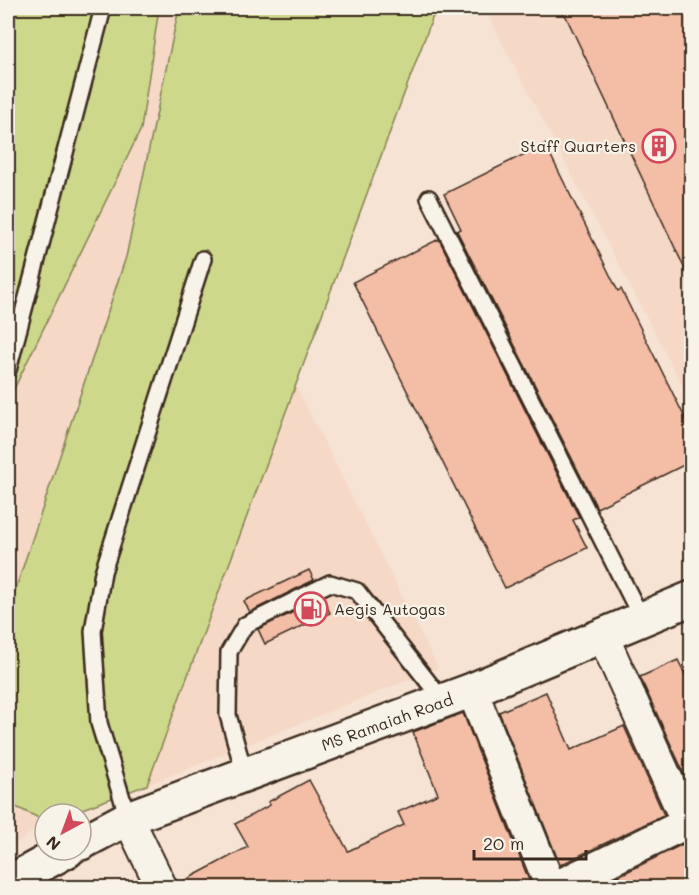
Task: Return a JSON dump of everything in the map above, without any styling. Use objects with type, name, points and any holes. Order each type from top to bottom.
[{"type":"main road","name":"MS Ramaiah Road","points":[[93,837],[128,818],[458,695],[692,598]]},
{"type":"main road","points":[[8,885],[46,862]]},
{"type":"street","points":[[458,695],[552,888],[689,825],[603,636]]},
{"type":"street","points":[[128,818],[162,888]]},
{"type":"lane","points":[[8,370],[102,8]]},
{"type":"lane","points":[[429,198],[642,619]]},
{"type":"lane","points":[[128,818],[99,723],[93,631],[103,572],[203,259]]},
{"type":"lane","points":[[245,775],[228,715],[229,652],[245,625],[330,583],[357,591],[458,695]]},
{"type":"shaded area","points":[[8,8],[179,8],[126,257],[8,612]]},
{"type":"shaded area","points":[[484,8],[691,8],[691,402]]},
{"type":"shaded area","name":"Aegis Autogas","points":[[296,386],[438,668],[147,785],[235,550]]},
{"type":"shaded area","points":[[8,803],[33,815],[33,831],[8,849]]},
{"type":"green space","points":[[8,8],[159,8],[141,129],[8,401]]},
{"type":"green space","points":[[179,8],[436,8],[147,785],[93,805],[93,802],[33,802],[33,815],[8,803],[8,612],[126,257]]},
{"type":"building","name":"Staff Quarters","points":[[562,8],[692,8],[692,284]]},
{"type":"building","points":[[545,144],[618,291],[621,289],[692,432],[692,461],[597,508],[457,231],[461,229],[444,194]]},
{"type":"building","points":[[439,239],[579,517],[573,520],[587,548],[505,588],[353,282]]},
{"type":"building","points":[[309,570],[314,580],[250,612],[244,601]]},
{"type":"building","points":[[323,598],[330,613],[265,644],[258,629]]},
{"type":"building","points":[[678,660],[692,689],[692,791],[640,677]]},
{"type":"building","points":[[546,692],[571,750],[624,726],[664,815],[560,865],[499,712]]},
{"type":"building","points":[[463,713],[532,888],[179,888],[178,884],[248,847],[235,824],[270,805],[268,802],[309,780],[348,851],[404,825],[398,812],[438,794],[413,732]]},
{"type":"building","points":[[685,843],[692,845],[692,888],[594,888]]},
{"type":"place","name":"Staff Quarters","points":[[659,146]]},
{"type":"place","name":"Aegis Autogas","points":[[311,609]]}]
